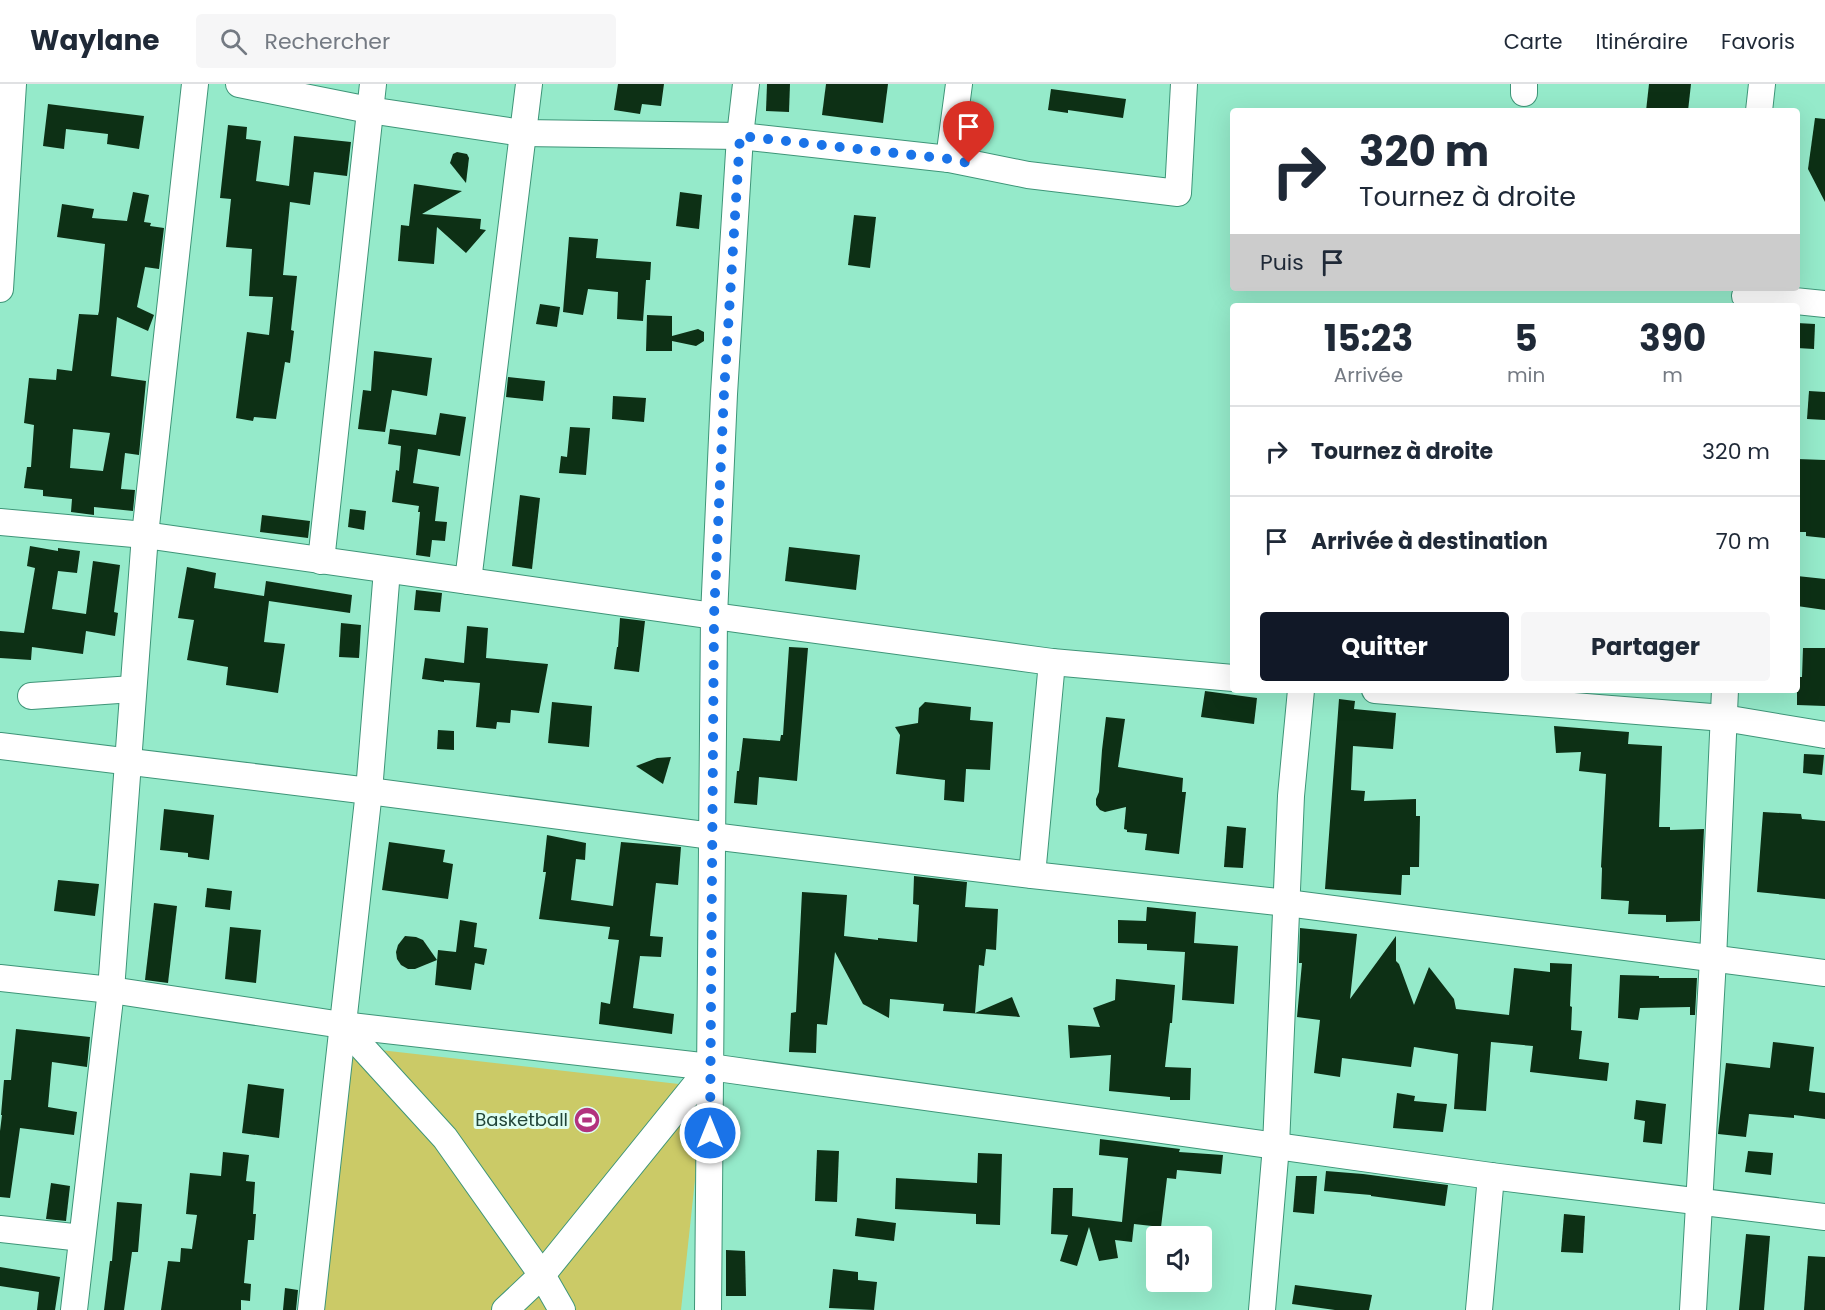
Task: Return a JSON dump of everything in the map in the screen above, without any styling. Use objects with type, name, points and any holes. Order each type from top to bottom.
[{"type":"street","points":[[0,289],[13,84]]},
{"type":"street","points":[[74,1310],[111,990],[145,535],[195,84]]},
{"type":"street","points":[[239,84],[369,110],[522,133],[740,136],[949,159],[1028,175],[1178,193],[1184,84]]},
{"type":"street","points":[[321,561],[373,84]]},
{"type":"street","points":[[468,581],[529,84]]},
{"type":"street","points":[[708,1310],[714,616],[724,393],[740,136],[746,84]]},
{"type":"street","points":[[949,159],[959,84]]},
{"type":"street","points":[[1759,108],[1762,84]]},
{"type":"street","points":[[1745,297],[1825,304]]},
{"type":"street","points":[[0,522],[145,535],[1052,662],[1230,678]]},
{"type":"street","points":[[311,1310],[369,791],[387,570]]},
{"type":"street","points":[[1032,875],[1052,662]]},
{"type":"street","points":[[31,696],[133,689]]},
{"type":"street","points":[[1262,1310],[1276,1146],[1291,796],[1301,693]]},
{"type":"street","points":[[1413,693],[1724,718],[1825,735]]},
{"type":"street","points":[[1693,1310],[1713,959],[1725,693]]},
{"type":"street","points":[[0,746],[712,836],[1287,903],[1825,973]]},
{"type":"street","points":[[0,978],[111,990],[342,1026],[710,1067],[1491,1176],[1825,1217]]},
{"type":"street","points":[[342,1026],[445,1138],[542,1275],[562,1310]]},
{"type":"street","points":[[505,1310],[542,1275],[710,1067]]},
{"type":"street","points":[[1479,1310],[1491,1176]]},
{"type":"street","points":[[0,1229],[82,1238]]},
{"type":"shaded area","points":[[345,1046],[705,1087],[681,1310],[316,1310]]},
{"type":"building","points":[[618,84],[664,84],[661,106],[642,104],[640,114],[614,110]]},
{"type":"building","points":[[767,84],[790,84],[789,112],[766,111]]},
{"type":"building","points":[[826,84],[888,84],[883,123],[822,115]]},
{"type":"building","points":[[1649,84],[1691,84],[1688,108],[1646,108]]},
{"type":"building","points":[[1051,89],[1126,99],[1123,118],[1068,110],[1068,113],[1048,110]]},
{"type":"building","points":[[48,104],[144,116],[139,149],[107,144],[108,134],[66,129],[64,149],[43,146]]},
{"type":"building","points":[[1815,118],[1825,119],[1825,202],[1808,169]]},
{"type":"building","points":[[228,125],[247,127],[246,139],[261,141],[256,181],[289,186],[294,136],[351,142],[347,176],[314,172],[310,205],[290,202],[283,275],[297,276],[291,330],[294,331],[290,363],[285,362],[276,419],[254,417],[253,421],[236,418],[247,332],[269,335],[273,297],[249,296],[252,249],[226,247],[231,199],[220,198]]},
{"type":"building","points":[[457,152],[467,154],[469,158],[466,183],[450,163],[453,154]]},
{"type":"building","points":[[414,184],[462,191],[422,214],[481,219],[480,229],[486,230],[466,253],[437,227],[434,264],[398,261],[401,225],[409,226]]},
{"type":"building","points":[[133,192],[149,195],[144,222],[151,223],[150,226],[164,228],[159,269],[145,267],[137,307],[154,315],[148,331],[117,317],[111,376],[146,381],[139,455],[125,453],[121,489],[135,490],[133,511],[94,507],[94,515],[71,512],[72,499],[43,496],[43,490],[24,488],[27,467],[31,467],[34,425],[24,423],[29,378],[56,380],[57,369],[72,371],[79,314],[98,315],[99,311],[105,244],[57,237],[62,204],[94,209],[92,218],[127,221]],"holes":[[[73,429],[110,433],[103,471],[70,468]]]},
{"type":"building","points":[[680,192],[702,195],[699,229],[676,226]]},
{"type":"building","points":[[854,215],[876,217],[870,268],[848,265]]},
{"type":"building","points":[[569,237],[598,239],[596,258],[651,262],[650,280],[646,280],[643,321],[617,319],[618,292],[588,289],[583,315],[563,312]]},
{"type":"building","points":[[540,304],[560,307],[557,327],[536,324]]},
{"type":"building","points":[[647,315],[672,316],[672,336],[698,329],[704,332],[704,341],[696,346],[672,341],[672,351],[646,351]]},
{"type":"building","points":[[1800,323],[1815,324],[1814,349],[1800,348]]},
{"type":"building","points":[[374,351],[432,358],[427,396],[392,390],[385,432],[358,429],[363,390],[371,391]]},
{"type":"building","points":[[508,377],[545,381],[543,401],[506,397]]},
{"type":"building","points":[[1809,391],[1825,392],[1825,420],[1807,419]]},
{"type":"building","points":[[613,396],[646,398],[644,422],[612,419]]},
{"type":"building","points":[[440,413],[466,417],[460,456],[418,449],[413,483],[439,487],[435,521],[447,522],[445,541],[432,540],[430,557],[416,555],[419,506],[392,502],[396,470],[399,471],[401,446],[388,444],[390,429],[436,435]]},
{"type":"building","points":[[570,427],[590,428],[586,475],[559,473],[561,456],[567,457]]},
{"type":"building","points":[[1800,459],[1825,460],[1825,538],[1806,536],[1806,532],[1800,532]]},
{"type":"building","points":[[520,495],[540,498],[532,569],[512,566]]},
{"type":"building","points":[[350,509],[366,511],[364,530],[348,527]]},
{"type":"building","points":[[262,515],[310,521],[308,538],[260,532]]},
{"type":"building","points":[[30,546],[58,551],[58,548],[80,551],[77,573],[58,571],[52,609],[86,614],[93,561],[120,565],[114,612],[118,613],[115,636],[86,631],[83,654],[32,647],[31,660],[0,658],[0,631],[24,633],[35,568],[27,566]]},
{"type":"building","points":[[789,547],[860,555],[856,590],[785,581]]},
{"type":"building","points":[[187,567],[216,573],[214,588],[264,596],[266,581],[352,595],[350,613],[269,601],[264,642],[285,644],[278,693],[226,685],[228,667],[187,660],[194,620],[178,618]]},
{"type":"building","points":[[1800,576],[1825,579],[1825,610],[1800,606]]},
{"type":"building","points":[[416,590],[442,593],[440,612],[414,610]]},
{"type":"building","points":[[620,618],[645,621],[639,672],[614,669]]},
{"type":"building","points":[[341,623],[361,625],[359,658],[339,657]]},
{"type":"building","points":[[467,626],[488,628],[486,658],[548,664],[539,713],[511,710],[510,723],[497,722],[496,729],[476,727],[480,683],[422,679],[425,658],[464,663]]},
{"type":"building","points":[[789,647],[808,648],[797,781],[759,777],[757,805],[734,803],[743,738],[780,741],[783,735]]},
{"type":"building","points":[[1803,648],[1825,648],[1825,706],[1797,705],[1797,693],[1800,693],[1800,677],[1802,677]]},
{"type":"building","points":[[1205,691],[1257,698],[1254,724],[1201,717]]},
{"type":"building","points":[[1339,699],[1355,701],[1354,709],[1396,713],[1393,749],[1353,746],[1351,790],[1365,791],[1364,801],[1416,799],[1416,816],[1420,816],[1419,867],[1410,867],[1410,875],[1402,875],[1401,895],[1325,889]]},
{"type":"building","points":[[552,702],[592,706],[589,747],[548,743]]},
{"type":"building","points":[[925,702],[971,707],[970,720],[993,722],[990,770],[966,769],[964,802],[944,800],[945,780],[896,774],[900,735],[895,727],[918,723],[919,708]]},
{"type":"building","points":[[1106,717],[1125,719],[1118,767],[1183,778],[1182,792],[1186,792],[1179,854],[1145,850],[1147,834],[1127,832],[1124,829],[1126,807],[1105,812],[1096,805]]},
{"type":"building","points":[[1554,726],[1629,732],[1628,744],[1662,746],[1659,827],[1670,827],[1670,830],[1704,829],[1700,921],[1666,922],[1666,915],[1628,914],[1629,901],[1601,899],[1606,774],[1579,771],[1581,752],[1556,753]]},
{"type":"building","points":[[438,730],[454,731],[454,750],[437,749]]},
{"type":"building","points":[[1804,754],[1824,755],[1822,775],[1803,773]]},
{"type":"building","points":[[671,757],[663,784],[636,766],[657,758]]},
{"type":"building","points":[[164,809],[214,815],[209,860],[188,857],[188,853],[160,850]]},
{"type":"building","points":[[1763,812],[1801,814],[1802,819],[1825,821],[1825,899],[1757,892]]},
{"type":"building","points":[[1227,826],[1246,828],[1243,868],[1224,867]]},
{"type":"building","points":[[547,835],[586,843],[585,860],[576,859],[571,900],[613,906],[621,842],[681,847],[678,885],[656,883],[650,936],[663,937],[661,957],[640,956],[633,1008],[674,1014],[672,1034],[599,1024],[601,1002],[610,1004],[619,940],[608,939],[610,927],[539,919],[546,872],[543,872]]},
{"type":"building","points":[[389,842],[445,850],[443,862],[453,864],[448,899],[382,890]]},
{"type":"building","points":[[914,876],[967,882],[965,907],[998,909],[996,950],[986,949],[984,966],[979,965],[975,1013],[1012,997],[1020,1017],[943,1011],[944,1004],[890,999],[889,1018],[863,1004],[835,952],[827,1025],[817,1024],[816,1053],[789,1052],[791,1013],[796,1012],[802,892],[847,895],[844,936],[917,942],[919,905],[913,904]]},
{"type":"building","points":[[58,880],[99,884],[95,916],[54,911]]},
{"type":"building","points":[[207,888],[232,891],[230,910],[205,907]]},
{"type":"building","points":[[154,903],[177,906],[168,983],[145,980]]},
{"type":"building","points":[[1147,907],[1196,912],[1194,943],[1238,946],[1234,1004],[1182,1000],[1185,952],[1147,950],[1147,944],[1118,943],[1118,920],[1146,921]]},
{"type":"building","points":[[460,920],[477,923],[474,947],[487,949],[484,965],[475,963],[471,990],[435,985],[438,950],[456,952]]},
{"type":"building","points":[[230,927],[261,930],[256,983],[225,979]]},
{"type":"building","points":[[1300,928],[1357,934],[1350,999],[1396,936],[1396,961],[1414,1005],[1429,967],[1454,999],[1456,1009],[1509,1015],[1514,968],[1550,972],[1550,963],[1572,964],[1571,1030],[1582,1031],[1579,1059],[1609,1063],[1607,1081],[1530,1072],[1533,1046],[1491,1042],[1486,1111],[1454,1109],[1458,1054],[1414,1047],[1411,1067],[1342,1058],[1340,1077],[1314,1073],[1320,1020],[1297,1017],[1302,963],[1299,963]]},
{"type":"building","points":[[405,936],[423,940],[437,960],[415,969],[408,969],[401,965],[396,952]]},
{"type":"building","points":[[1620,975],[1697,978],[1695,1015],[1690,1015],[1690,1007],[1640,1008],[1638,1020],[1618,1018]]},
{"type":"building","points":[[1116,979],[1175,985],[1165,1067],[1191,1068],[1190,1100],[1170,1100],[1170,1097],[1109,1091],[1111,1055],[1070,1058],[1068,1025],[1100,1027],[1093,1008],[1115,1000]]},
{"type":"building","points":[[16,1029],[90,1037],[87,1067],[52,1062],[48,1107],[77,1112],[74,1135],[20,1128],[10,1198],[0,1197],[0,1131],[4,1080],[11,1080]]},
{"type":"building","points":[[1773,1042],[1814,1047],[1809,1091],[1825,1093],[1825,1119],[1794,1115],[1794,1118],[1749,1114],[1746,1137],[1718,1134],[1726,1063],[1770,1068]]},
{"type":"building","points":[[248,1084],[284,1089],[279,1138],[242,1133]]},
{"type":"building","points":[[1397,1093],[1415,1096],[1414,1101],[1447,1104],[1443,1132],[1393,1128]]},
{"type":"building","points":[[1636,1100],[1666,1104],[1662,1144],[1643,1142],[1645,1121],[1634,1119]]},
{"type":"building","points":[[1100,1139],[1180,1149],[1179,1152],[1223,1155],[1221,1174],[1177,1170],[1176,1179],[1167,1178],[1161,1226],[1134,1224],[1132,1242],[1115,1240],[1118,1258],[1099,1261],[1089,1227],[1077,1266],[1060,1261],[1068,1235],[1051,1234],[1053,1188],[1073,1188],[1072,1216],[1122,1222],[1128,1158],[1099,1155]]},
{"type":"building","points":[[817,1150],[839,1151],[837,1202],[815,1201]]},
{"type":"building","points":[[1748,1151],[1773,1153],[1771,1175],[1745,1172]]},
{"type":"building","points":[[223,1152],[249,1155],[246,1181],[255,1182],[254,1240],[248,1240],[244,1283],[251,1284],[250,1301],[241,1300],[241,1310],[161,1310],[168,1261],[180,1262],[181,1248],[192,1249],[197,1215],[186,1214],[190,1173],[221,1176]]},
{"type":"building","points":[[978,1153],[1002,1154],[1000,1225],[976,1224],[976,1214],[895,1209],[896,1178],[977,1183]]},
{"type":"building","points":[[1326,1171],[1448,1185],[1445,1206],[1371,1195],[1324,1191]]},
{"type":"building","points":[[1296,1176],[1317,1176],[1314,1214],[1293,1212]]},
{"type":"building","points":[[51,1183],[70,1186],[66,1221],[46,1219]]},
{"type":"building","points":[[117,1202],[142,1204],[138,1252],[132,1252],[124,1310],[104,1310],[110,1261],[112,1261]]},
{"type":"building","points":[[1564,1214],[1585,1216],[1583,1253],[1561,1252]]},
{"type":"building","points":[[857,1218],[896,1223],[894,1241],[855,1236]]},
{"type":"building","points":[[1746,1234],[1770,1236],[1764,1310],[1739,1310]]},
{"type":"building","points":[[726,1250],[745,1251],[746,1296],[726,1296]]},
{"type":"building","points":[[1808,1256],[1825,1257],[1825,1310],[1804,1310]]},
{"type":"building","points":[[0,1267],[60,1277],[55,1310],[37,1310],[39,1292],[0,1286]]},
{"type":"building","points":[[833,1269],[858,1272],[858,1280],[877,1282],[874,1310],[829,1308]]},
{"type":"building","points":[[1295,1285],[1372,1295],[1369,1310],[1335,1310],[1292,1304]]},
{"type":"building","points":[[285,1288],[298,1290],[296,1310],[283,1310]]},
{"type":"place","name":"Basketball","points":[[587,1120]]},
{"type":"route","points":[[710,1133],[714,616],[724,393],[740,136],[969,163]]}]
